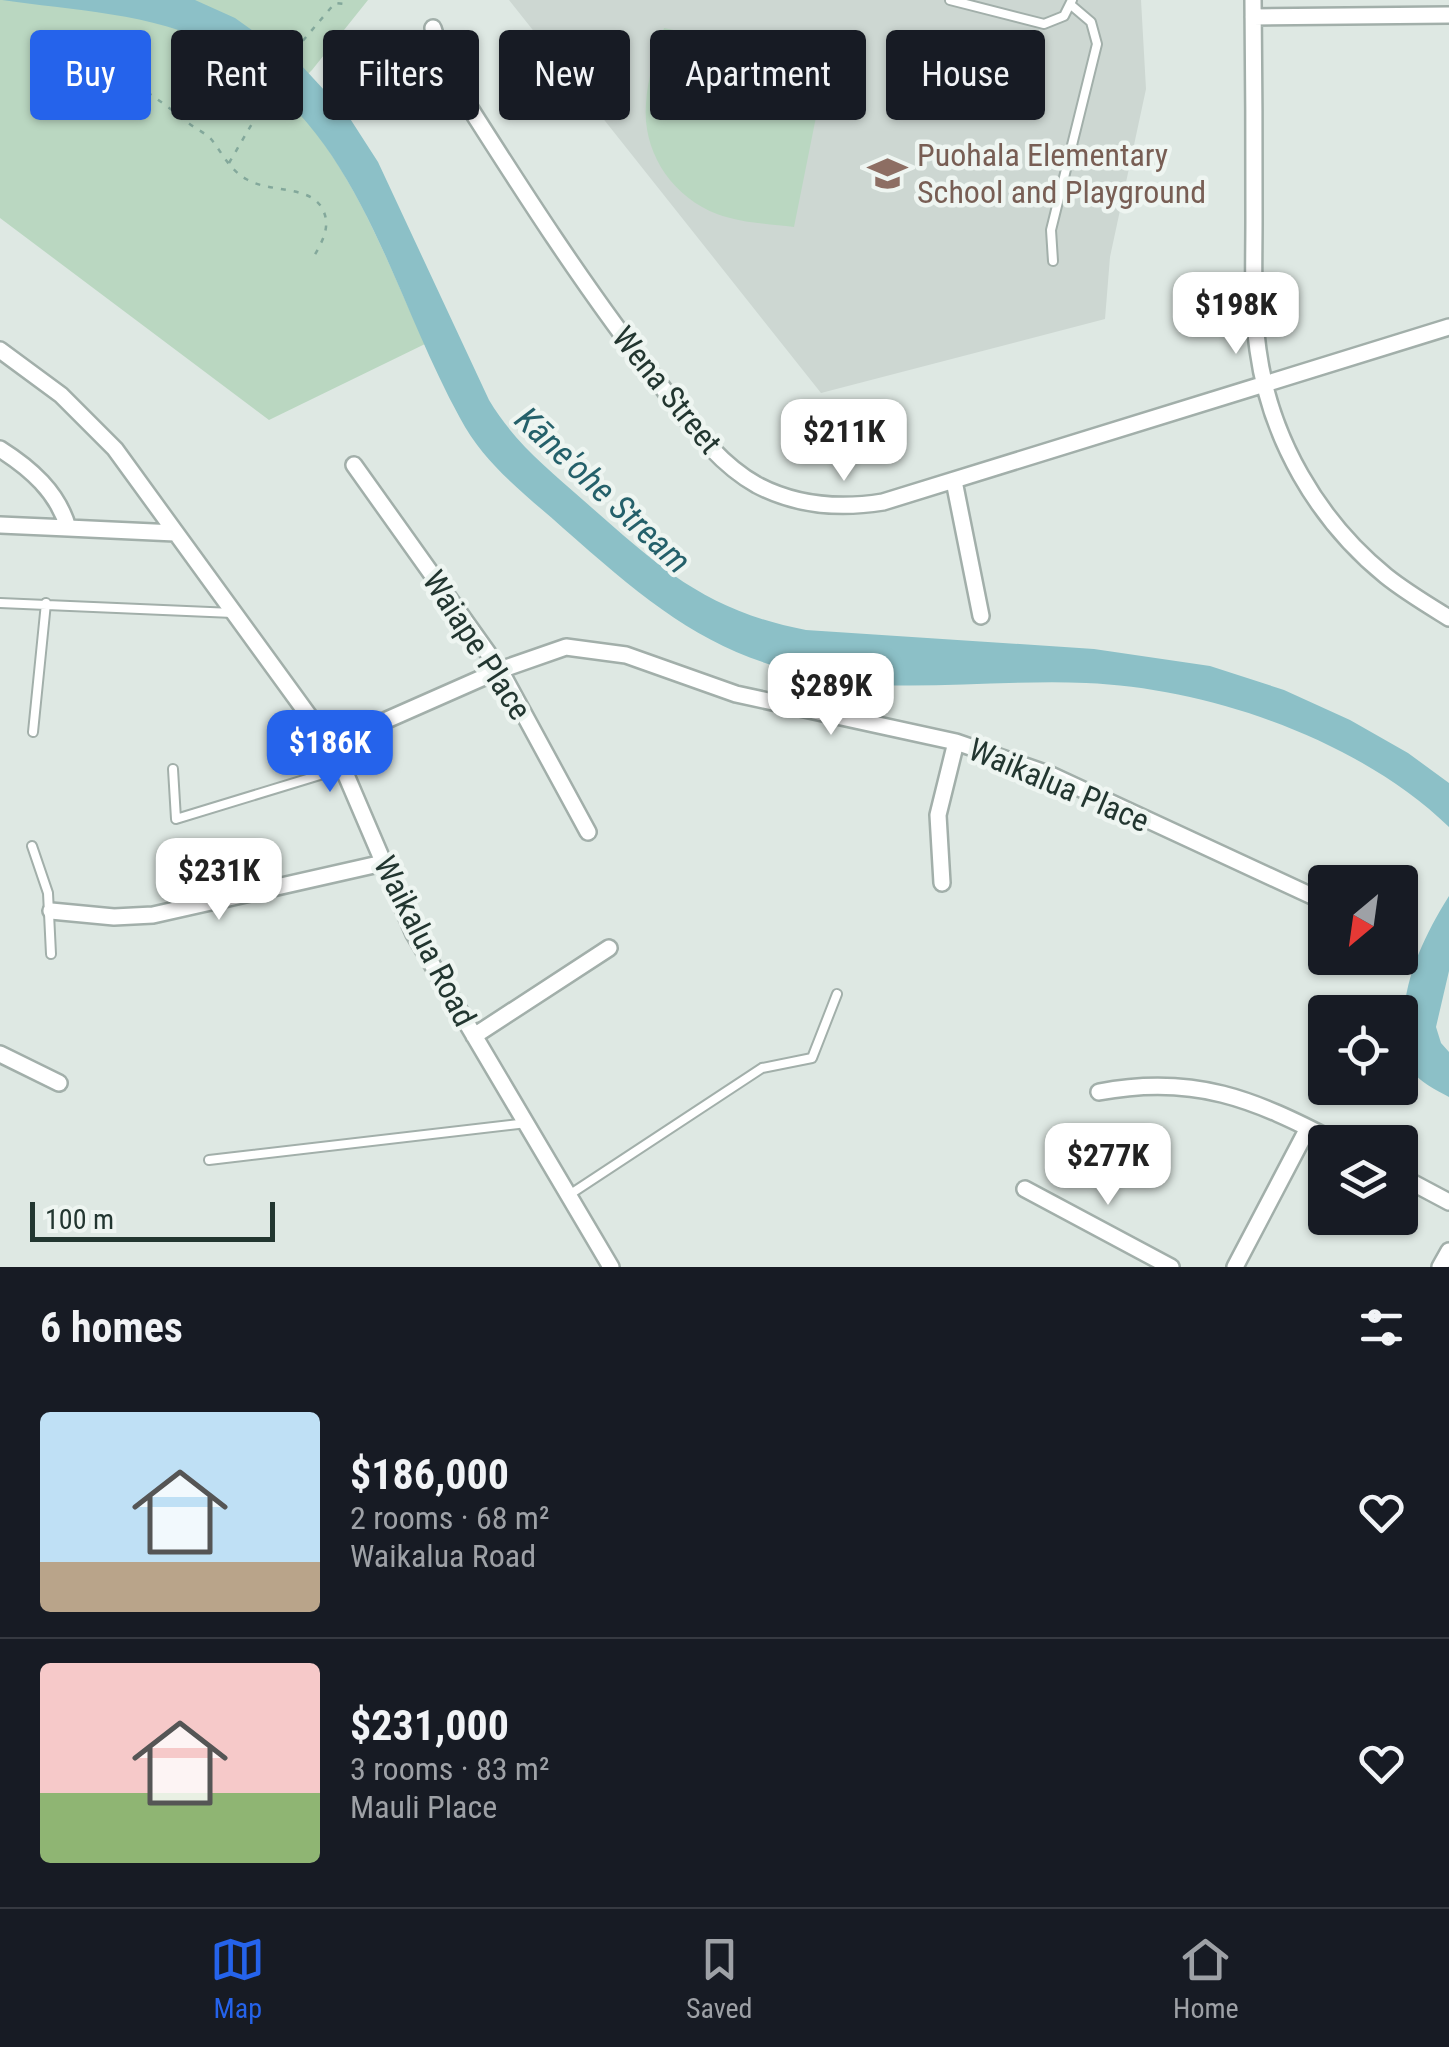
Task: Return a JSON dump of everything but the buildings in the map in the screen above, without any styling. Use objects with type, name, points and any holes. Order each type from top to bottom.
[{"type":"street","points":[[1449,15],[1253,9],[1255,318],[1264,383],[1281,436],[1325,514],[1386,576],[1449,618]]},
{"type":"street","name":"Wena Street","points":[[433,28],[447,72],[621,335],[727,464],[773,492],[827,506],[883,502],[1449,327]]},
{"type":"street","name":"Waikalua Road","points":[[0,350],[36,374],[115,449],[330,746],[414,934],[611,1267]]},
{"type":"street","points":[[0,448],[44,485],[58,503],[68,528]]},
{"type":"street","name":"Waiape Place","points":[[354,465],[500,670],[588,832]]},
{"type":"street","points":[[954,481],[981,616]]},
{"type":"street","points":[[0,525],[176,532]]},
{"type":"street","name":"Waikalua Place","points":[[330,746],[500,670],[566,646],[626,656],[736,694],[956,742],[1051,775],[1308,894]]},
{"type":"street","points":[[942,883],[938,816],[956,742]]},
{"type":"street","points":[[51,911],[114,918],[153,915],[383,862]]},
{"type":"street","points":[[474,1036],[609,948]]},
{"type":"street","points":[[0,1054],[60,1082]]},
{"type":"street","points":[[1099,1092],[1150,1085],[1201,1088],[1255,1102],[1308,1128],[1235,1267]]},
{"type":"street","points":[[1418,1186],[1449,1202]]},
{"type":"street","points":[[1025,1189],[1171,1267]]},
{"type":"street","points":[[1440,1267],[1449,1251]]},
{"type":"lane","points":[[950,0],[1044,24],[1058,20],[1071,3],[1091,22],[1097,44],[1051,230],[1053,261]]},
{"type":"lane","points":[[0,603],[233,613]]},
{"type":"lane","points":[[33,732],[46,603]]},
{"type":"lane","points":[[172,769],[176,820],[343,768]]},
{"type":"lane","points":[[32,846],[44,876],[51,911],[51,954]]},
{"type":"lane","points":[[570,1195],[762,1068],[812,1058],[838,994]]},
{"type":"lane","points":[[209,1160],[527,1123]]},
{"type":"path","points":[[228,165],[295,50],[334,2],[344,4],[348,0]]},
{"type":"path","points":[[151,93],[209,137],[228,165],[262,186],[303,193],[316,200],[324,213],[326,229],[313,258]]},
{"type":"shaded area","name":"Puohala Elementary School and Playground","points":[[509,0],[1141,0],[1146,89],[1110,257],[1105,319],[821,393],[604,120],[630,120],[630,30],[533,30]]},
{"type":"green space","points":[[0,0],[368,0],[344,30],[323,30],[323,56],[303,79],[303,30],[171,30],[171,120],[303,117],[349,182],[425,344],[269,420],[0,218]]},
{"type":"green space","points":[[650,75],[650,120],[815,120],[794,227],[717,214],[686,196],[663,171],[655,155],[646,122]]},
{"type":"water","points":[[2,0],[195,0],[252,30],[178,30],[112,14]]},
{"type":"water","points":[[303,67],[323,89],[323,120],[351,120],[378,162],[489,400],[509,429],[635,545],[685,583],[739,611],[806,630],[1094,649],[1210,666],[1284,690],[1350,720],[1408,753],[1449,783],[1449,827],[1372,768],[1327,745],[1280,724],[1182,695],[1086,683],[857,684],[768,664],[696,632],[598,559],[481,450],[434,366],[364,212],[337,164],[305,120]]},
{"type":"water","points":[[1449,896],[1449,971],[1436,1027],[1449,1052],[1449,1097],[1418,1077],[1418,995],[1407,995],[1412,975],[1418,975],[1418,958]]},
{"type":"place","name":"Puohala Elementary School and Playground","points":[[887,173]]},
{"type":"water label","name":"Kāne'ohe Stream","points":[[603,490]]}]
